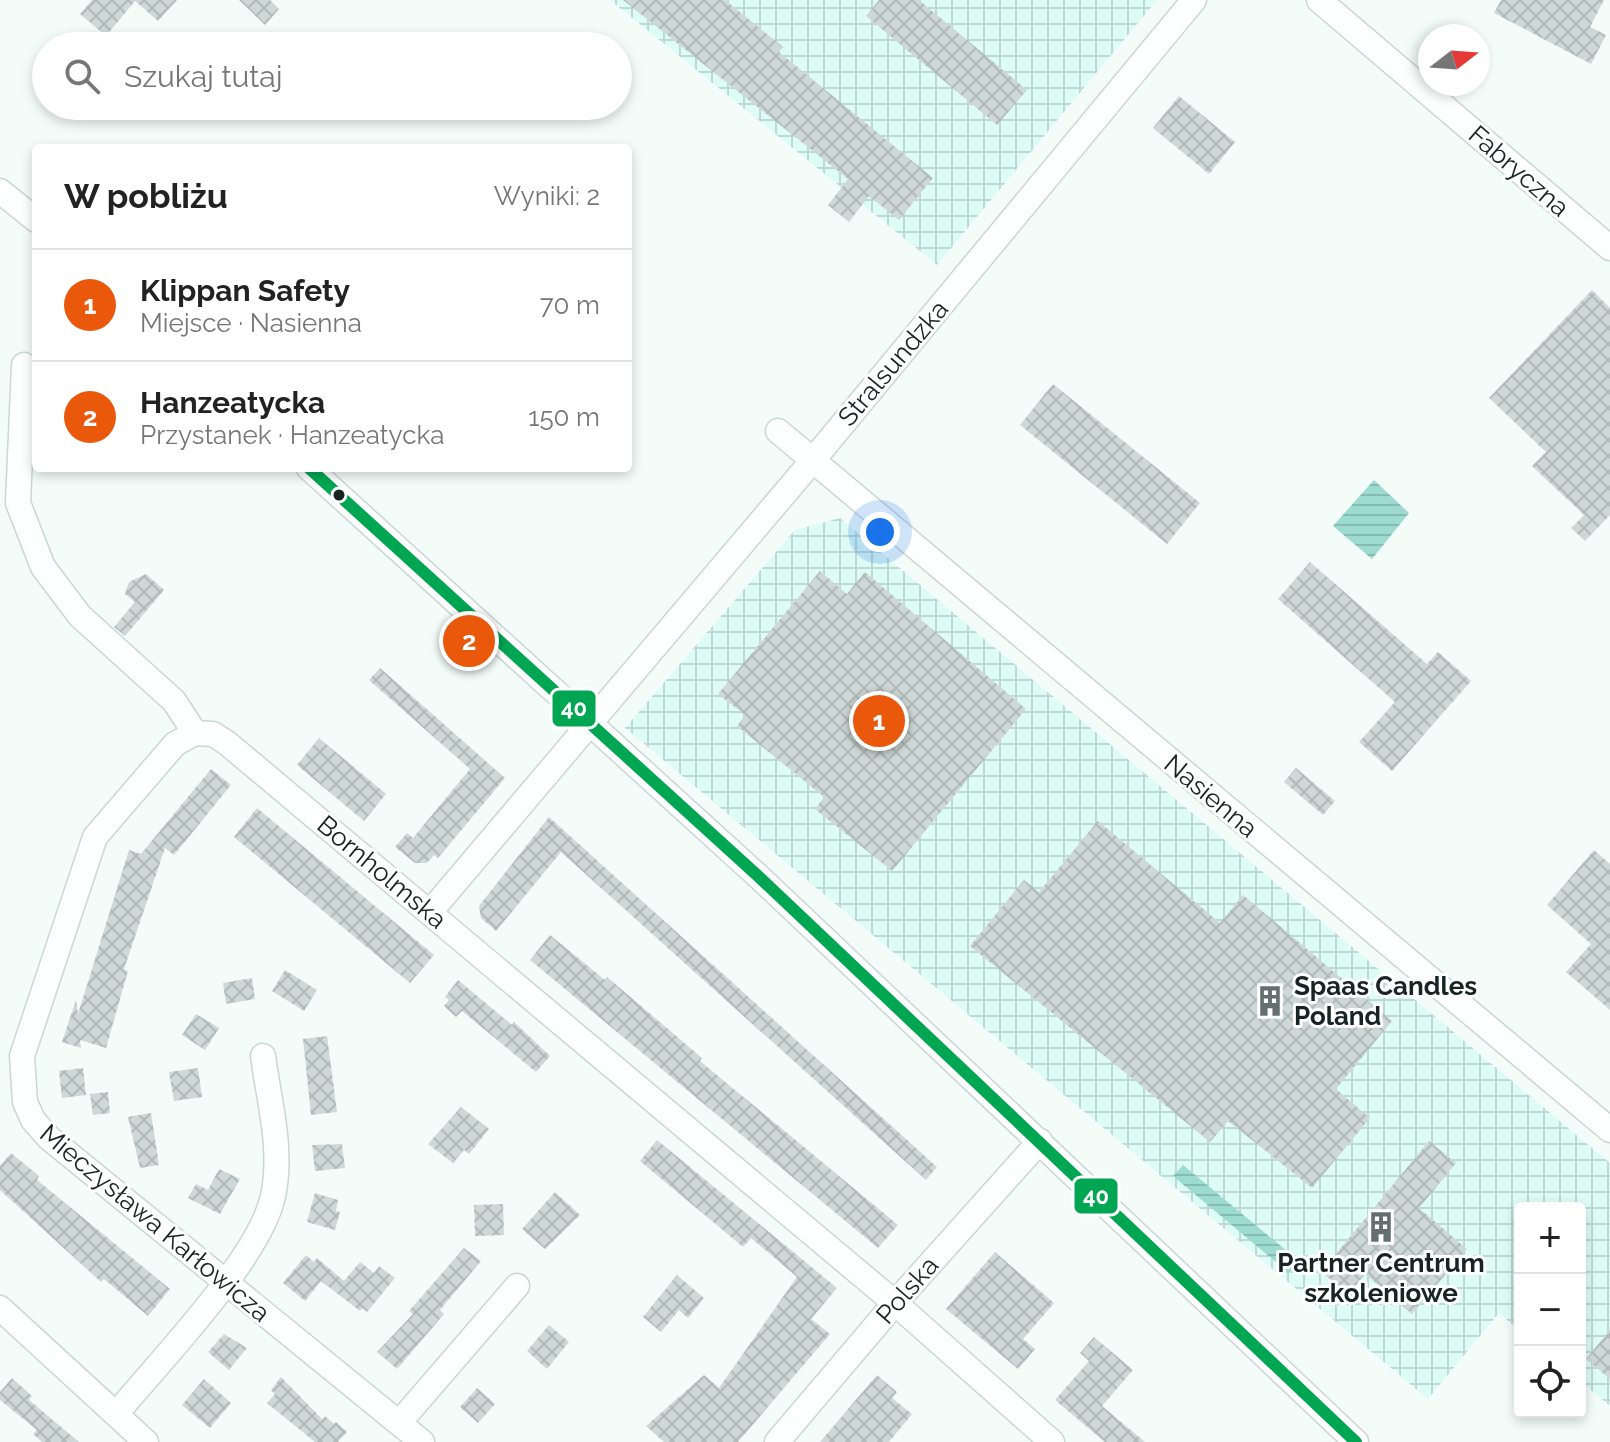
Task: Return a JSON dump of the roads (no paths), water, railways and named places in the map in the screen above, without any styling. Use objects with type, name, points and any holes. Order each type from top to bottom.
[{"type":"street","name":"Stralsundzka","points":[[431,911],[813,460],[1194,0]]},
{"type":"street","name":"Fabryczna","points":[[1319,0],[1610,248]]},
{"type":"street","points":[[4,191],[32,216]]},
{"type":"street","points":[[24,365],[18,503],[43,567],[89,624],[174,701],[195,733]]},
{"type":"street","name":"Nasienna","points":[[778,431],[1610,1130]]},
{"type":"street","points":[[313,472],[1040,1141],[1356,1442]]},
{"type":"street","name":"Bornholmska","points":[[195,733],[213,734],[227,743],[431,911],[895,1303],[1052,1442]]},
{"type":"street","name":"Mieczysława Karłowicza","points":[[195,733],[175,744],[95,837],[22,1056],[22,1078],[33,1120],[49,1138],[422,1442]]},
{"type":"street","points":[[116,1414],[226,1282],[265,1221],[273,1196],[276,1146],[263,1056]]},
{"type":"street","name":"Polska","points":[[777,1442],[895,1303],[1040,1141]]},
{"type":"street","points":[[399,1423],[517,1286]]},
{"type":"street","points":[[0,1308],[146,1442]]},
{"type":"place","name":"Hanzeatycka","points":[[469,641]]},
{"type":"place","name":"Klippan Safety","points":[[879,721]]},
{"type":"place","name":"Spaas Candles Poland","points":[[1270,1001]]},
{"type":"place","name":"Partner Centrum szkoleniowe","points":[[1381,1227]]}]
